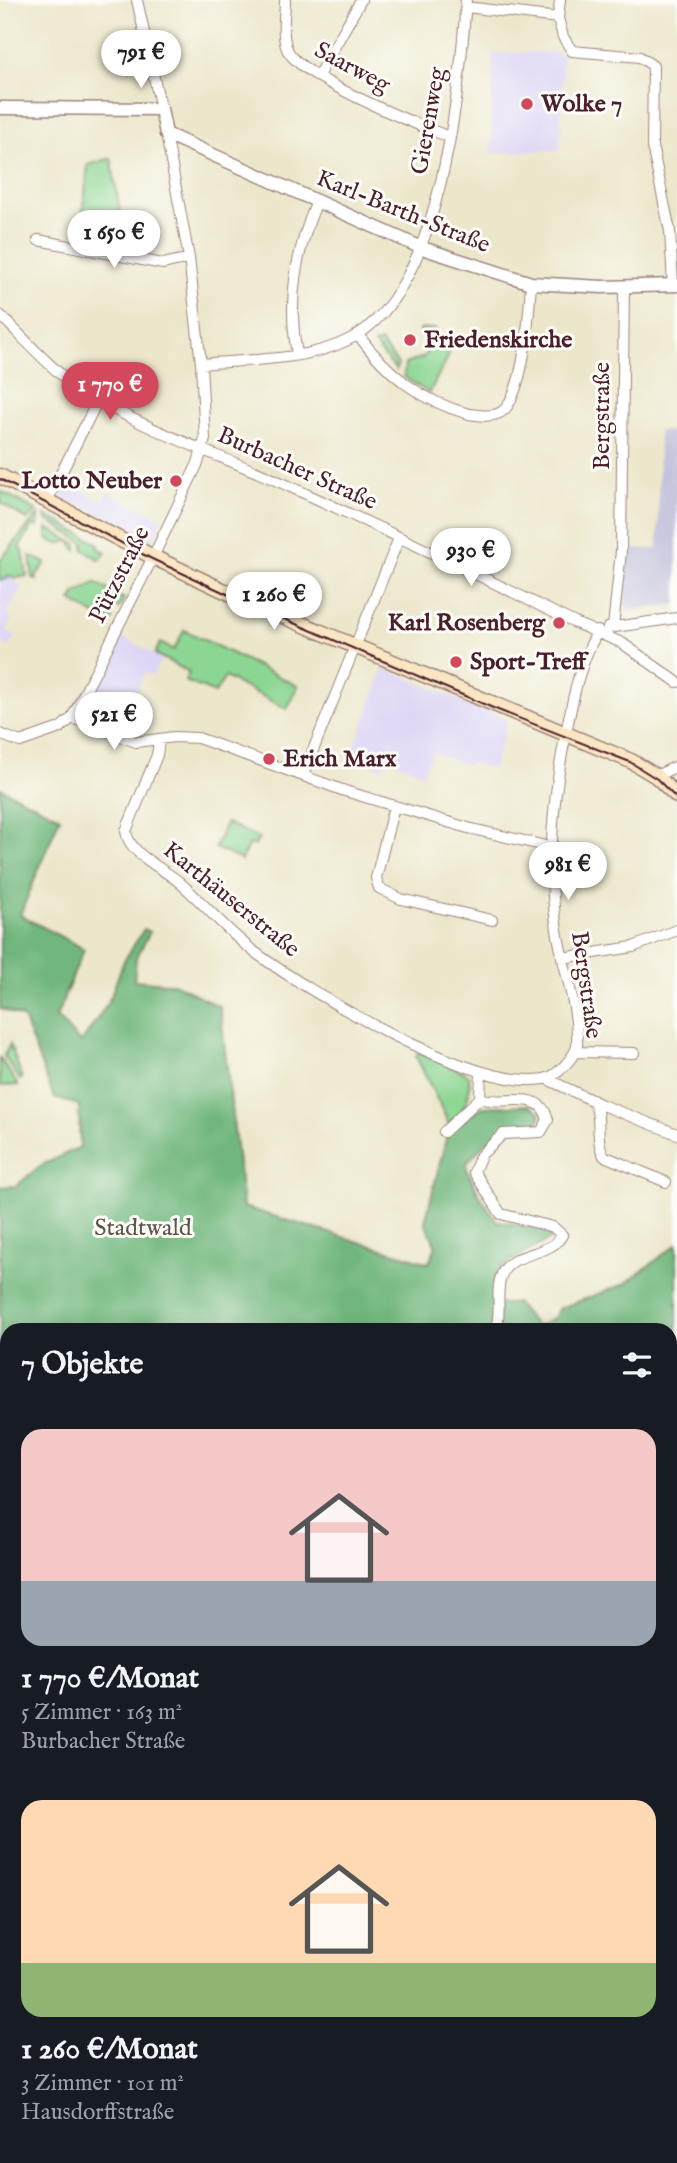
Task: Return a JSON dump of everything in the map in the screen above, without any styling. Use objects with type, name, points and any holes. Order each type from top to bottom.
[{"type":"main road","points":[[0,476],[153,557],[355,647],[631,761],[656,776],[677,796]]},
{"type":"street","points":[[137,0],[189,258],[201,364],[203,450]]},
{"type":"street","name":"Saarweg","points":[[285,0],[286,48],[296,62],[318,76],[449,137]]},
{"type":"street","points":[[318,76],[361,0]]},
{"type":"street","points":[[560,0],[558,18],[568,48],[572,51],[640,57],[653,65],[652,146],[670,231],[675,285]]},
{"type":"street","points":[[466,4],[558,18]]},
{"type":"street","name":"Gierenweg","points":[[358,335],[388,304],[422,248],[449,137],[466,4]]},
{"type":"street","points":[[0,108],[161,109]]},
{"type":"street","name":"Karl-Barth-Straße","points":[[166,134],[422,248],[531,283],[624,288],[675,285]]},
{"type":"street","points":[[297,354],[293,320],[294,270],[300,244],[317,201]]},
{"type":"street","points":[[38,240],[163,264],[189,258]]},
{"type":"street","points":[[201,364],[316,351],[358,335],[389,372],[425,398],[475,415],[496,414],[504,410],[521,366],[531,283]]},
{"type":"street","name":"Bergstraße","points":[[613,627],[621,551],[624,288]]},
{"type":"street","name":"Burbacher Straße","points":[[0,315],[51,366],[98,400],[189,446],[216,453],[598,631],[642,656],[677,682]]},
{"type":"street","points":[[47,501],[98,400]]},
{"type":"street","name":"Pützstraße","points":[[72,718],[203,450]]},
{"type":"street","points":[[303,775],[399,538]]},
{"type":"street","points":[[598,631],[677,618]]},
{"type":"street","name":"Bergstraße","points":[[547,1079],[576,1052],[578,1040],[551,891],[550,847],[558,772],[566,733],[583,657],[598,631]]},
{"type":"street","points":[[0,734],[20,742],[60,728],[72,718],[129,741],[146,743],[174,737],[198,738],[394,806],[468,828],[550,847]]},
{"type":"street","name":"Karthäuserstraße","points":[[159,741],[157,755],[128,824],[126,836],[133,847],[179,882],[254,952],[313,991],[352,1013],[481,1073]]},
{"type":"street","points":[[656,776],[677,766]]},
{"type":"street","points":[[394,806],[376,878],[379,888],[401,899],[492,920]]},
{"type":"street","points":[[562,958],[633,947],[677,930]]},
{"type":"street","points":[[576,1052],[634,1053]]},
{"type":"street","points":[[444,1132],[480,1098],[481,1073],[522,1080],[547,1079],[677,1134]]},
{"type":"street","points":[[480,1098],[534,1101],[543,1107],[548,1120],[541,1132],[503,1134],[481,1155],[474,1172],[501,1214],[552,1227],[562,1234],[554,1244],[513,1262],[502,1274],[496,1323]]},
{"type":"street","points":[[593,1100],[599,1111],[600,1146],[604,1156],[666,1182]]},
{"type":"shaded area","name":"Wolke 7","points":[[558,52],[563,58],[560,150],[491,153],[493,53]]},
{"type":"shaded area","points":[[659,431],[677,431],[677,604],[628,611],[624,603],[626,549],[658,549]]},
{"type":"shaded area","points":[[62,482],[103,501],[107,492],[163,519],[152,542],[59,495]]},
{"type":"shaded area","points":[[0,561],[17,575],[16,583],[22,587],[7,612],[11,621],[6,630],[16,637],[9,647],[0,641]]},
{"type":"shaded area","points":[[122,637],[162,658],[153,676],[145,672],[120,730],[91,719],[85,713]]},
{"type":"shaded area","points":[[384,668],[507,720],[493,769],[469,762],[468,766],[432,752],[423,774],[388,758],[383,769],[351,757]]},
{"type":"green space","points":[[111,158],[120,212],[83,214],[88,165]]},
{"type":"green space","points":[[420,329],[435,329],[440,338],[450,341],[448,357],[429,393],[404,377],[405,364],[424,357],[428,350]]},
{"type":"green space","points":[[380,342],[398,364],[396,370],[374,344]]},
{"type":"green space","points":[[0,491],[36,512],[27,520],[0,502]]},
{"type":"green space","points":[[38,515],[38,527],[33,525],[19,548],[23,551],[27,576],[16,578],[8,575],[7,579],[0,580],[0,560]]},
{"type":"green space","points":[[45,515],[99,544],[98,548],[106,552],[100,560],[84,550],[84,543],[45,519]]},
{"type":"green space","points":[[47,528],[77,544],[77,551],[69,541],[58,544],[47,539]]},
{"type":"green space","points":[[30,556],[46,563],[36,576],[37,580],[33,578]]},
{"type":"green space","points":[[96,583],[124,599],[119,608],[113,606],[113,620],[107,622],[71,601],[76,593]]},
{"type":"green space","points":[[184,630],[298,686],[287,709],[225,677],[215,693],[185,681],[189,672],[155,654],[160,643],[174,650]]},
{"type":"green space","name":"Stadtwald","points":[[0,788],[60,817],[20,915],[84,949],[56,1017],[81,1043],[108,1003],[124,961],[144,929],[150,932],[136,958],[134,980],[176,984],[220,1007],[243,1207],[429,1263],[436,1246],[425,1222],[448,1131],[482,1107],[530,1105],[541,1113],[538,1126],[505,1128],[484,1144],[467,1163],[467,1170],[480,1196],[497,1221],[546,1229],[553,1234],[549,1240],[509,1262],[495,1275],[495,1305],[516,1303],[534,1323],[0,1323],[0,1187],[16,1186],[40,1166],[80,1147],[79,1105],[54,1098],[23,1018],[0,1008]]},
{"type":"green space","points":[[226,823],[259,838],[255,846],[249,844],[241,860],[215,848]]},
{"type":"green space","points":[[10,1044],[22,1078],[20,1080],[4,1056]]},
{"type":"green space","points":[[419,1052],[469,1075],[466,1102],[449,1124],[416,1056]]},
{"type":"green space","points":[[0,1058],[18,1085],[0,1086]]},
{"type":"green space","name":"Stadtwald","points":[[677,1244],[677,1323],[544,1323],[555,1317],[558,1309],[625,1284]]},
{"type":"tram line","points":[[0,479],[152,559],[242,601],[493,708],[630,762],[657,779],[677,799]]},
{"type":"place","name":"Wolke 7","points":[[527,104]]},
{"type":"place","name":"Friedenskirche","points":[[410,340]]},
{"type":"place","name":"Lotto Neuber","points":[[176,481]]},
{"type":"place","name":"Karl Rosenberg","points":[[559,623]]},
{"type":"place","name":"Sport-Treff","points":[[456,662]]},
{"type":"place","name":"Erich Marx","points":[[269,759]]}]
